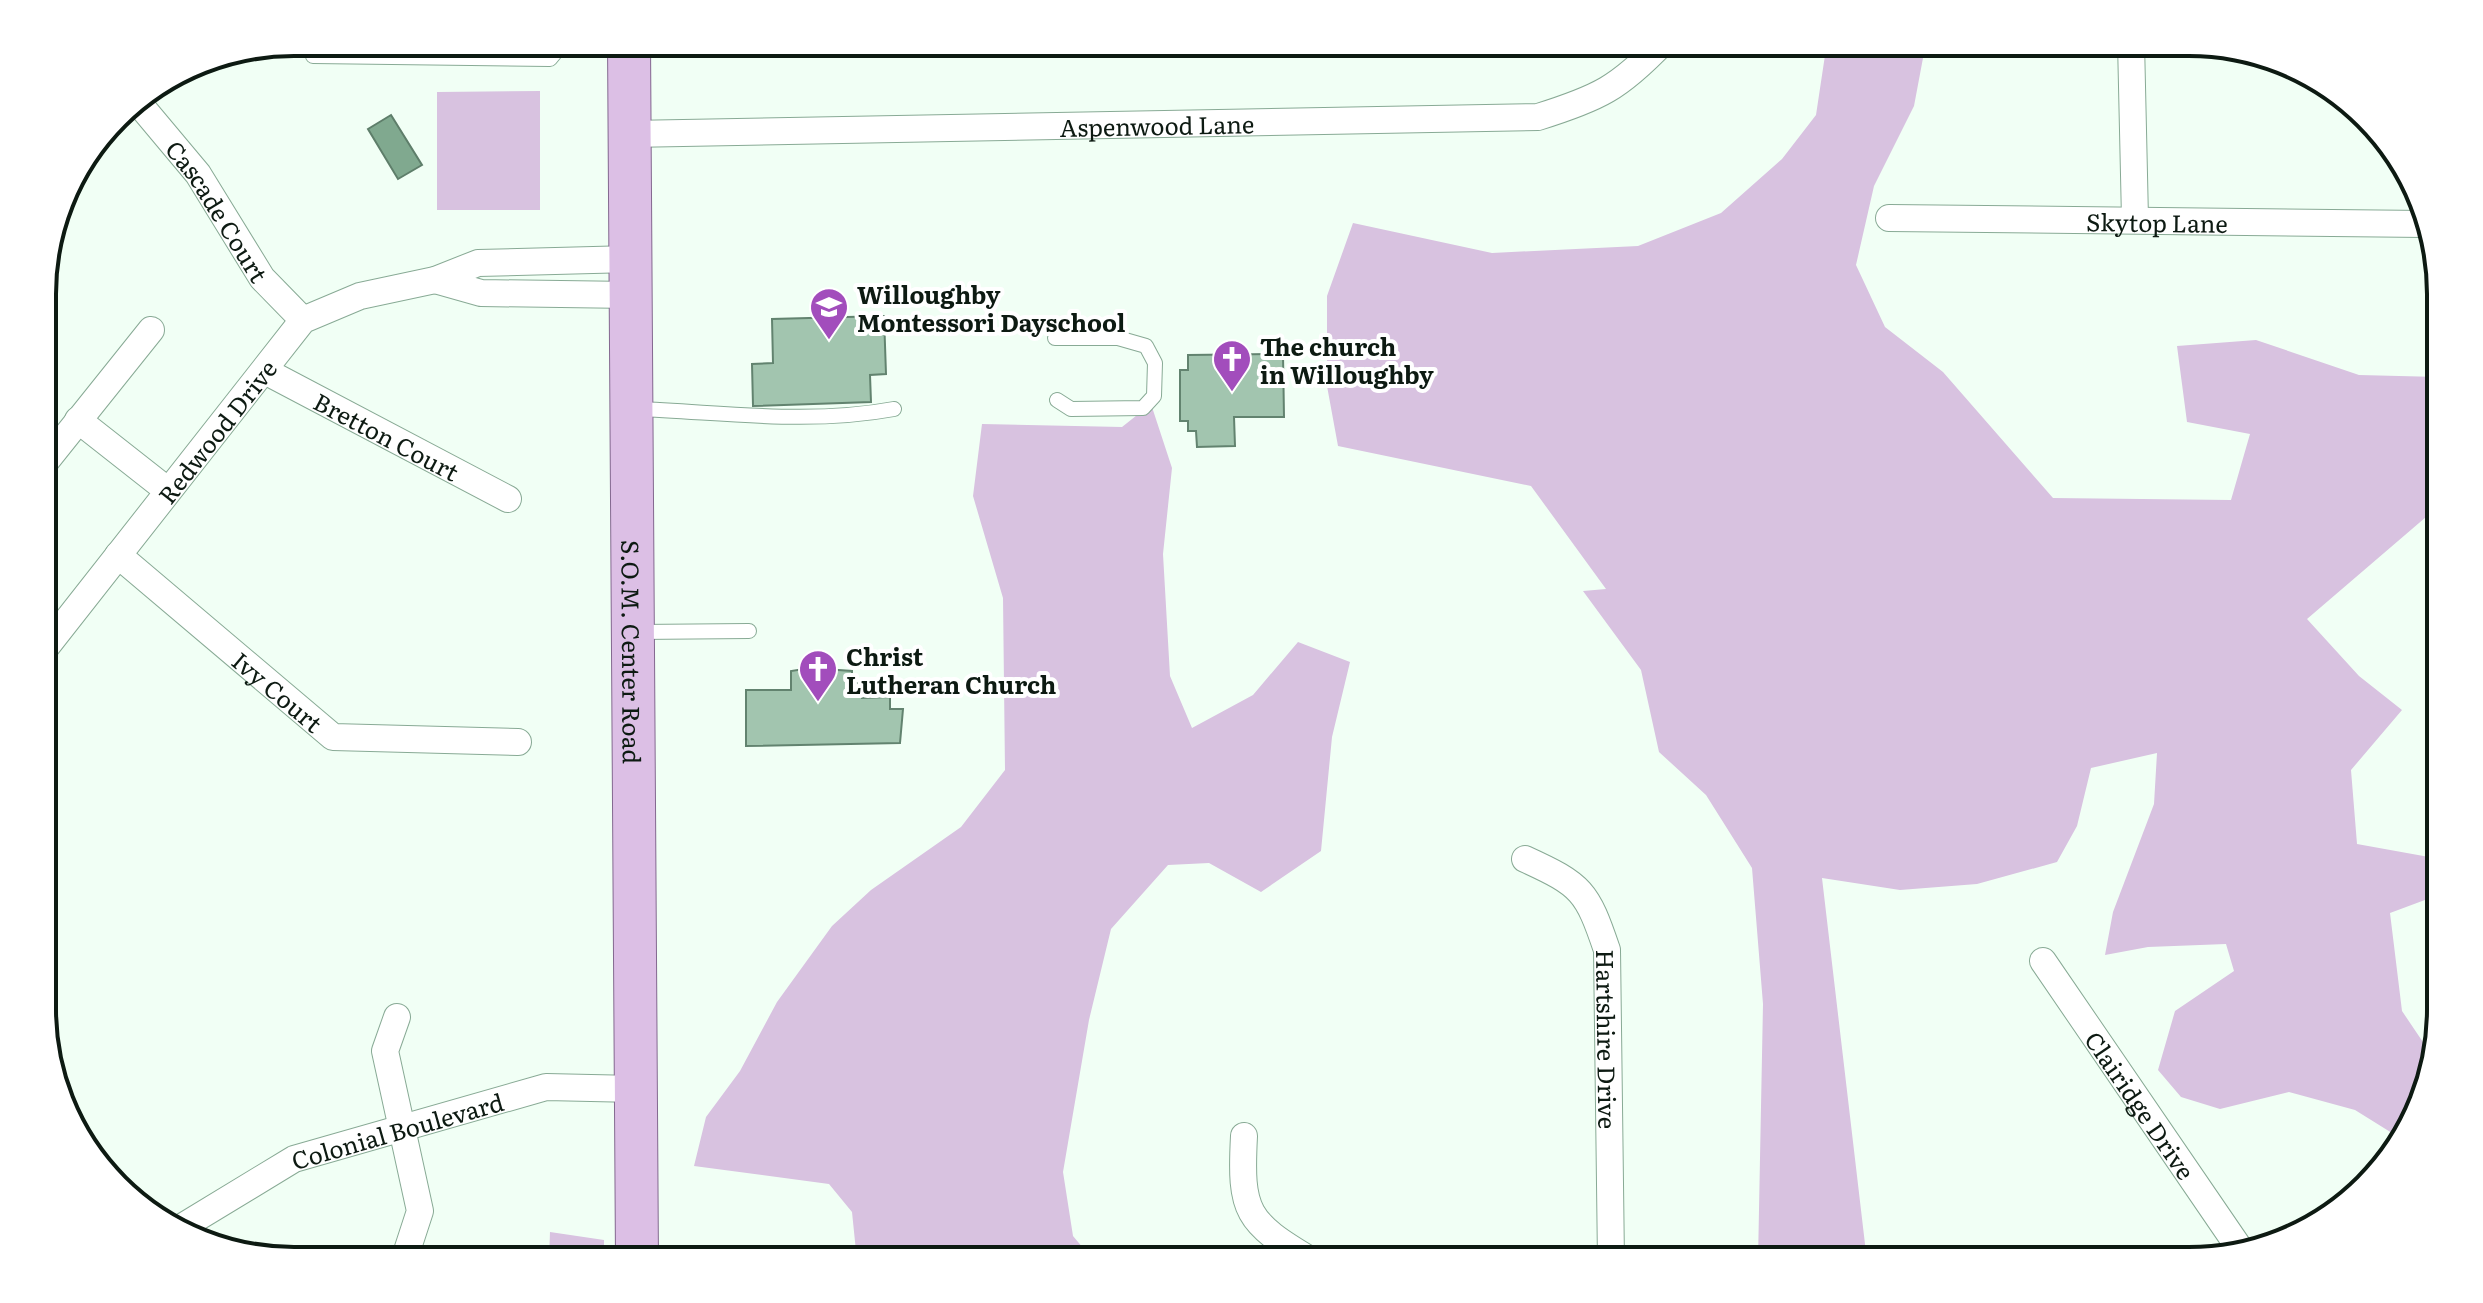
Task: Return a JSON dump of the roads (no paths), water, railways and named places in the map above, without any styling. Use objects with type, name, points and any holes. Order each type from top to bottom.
[{"type":"main road","name":"S.O.M. Center Road","points":[[629,56],[637,1247]]},
{"type":"street","name":"Aspenwood Lane","points":[[629,134],[1538,117],[1585,103],[1628,79],[1650,56]]},
{"type":"street","points":[[2131,56],[2135,219]]},
{"type":"street","name":"Cascade Court","points":[[144,110],[198,174],[262,278],[303,320]]},
{"type":"street","name":"Skytop Lane","points":[[1889,218],[2416,224]]},
{"type":"street","points":[[303,320],[360,296],[435,280],[478,263],[631,277]]},
{"type":"street","name":"Redwood Drive","points":[[57,634],[303,320]]},
{"type":"street","points":[[57,447],[151,330]]},
{"type":"street","name":"Bretton Court","points":[[265,371],[508,499]]},
{"type":"street","points":[[78,420],[167,490]]},
{"type":"street","name":"Ivy Court","points":[[118,555],[333,737],[518,742]]},
{"type":"street","name":"Hartshire Drive","points":[[1525,859],[1568,879],[1592,903],[1607,950],[1611,1246]]},
{"type":"street","name":"Clairidge Drive","points":[[2043,961],[2235,1242]]},
{"type":"street","points":[[397,1017],[385,1051],[420,1211],[408,1247]]},
{"type":"street","name":"Colonial Boulevard","points":[[190,1222],[294,1159],[546,1087],[636,1089]]},
{"type":"street","points":[[1244,1136],[1242,1186],[1255,1220],[1288,1246]]},
{"type":"lane","points":[[313,56],[550,59],[552,56]]},
{"type":"lane","points":[[1055,338],[1118,338],[1140,343],[1155,363],[1154,396],[1143,408],[1071,409],[1057,400]]},
{"type":"lane","points":[[632,409],[748,418],[871,414],[894,409]]},
{"type":"lane","points":[[634,632],[749,631]]},
{"type":"place","name":"Willoughby Montessori Dayschool","points":[[829,341]]},
{"type":"place","name":"The church in Willoughby","points":[[1232,393]]},
{"type":"place","name":"Christ Lutheran Church","points":[[818,703]]}]
